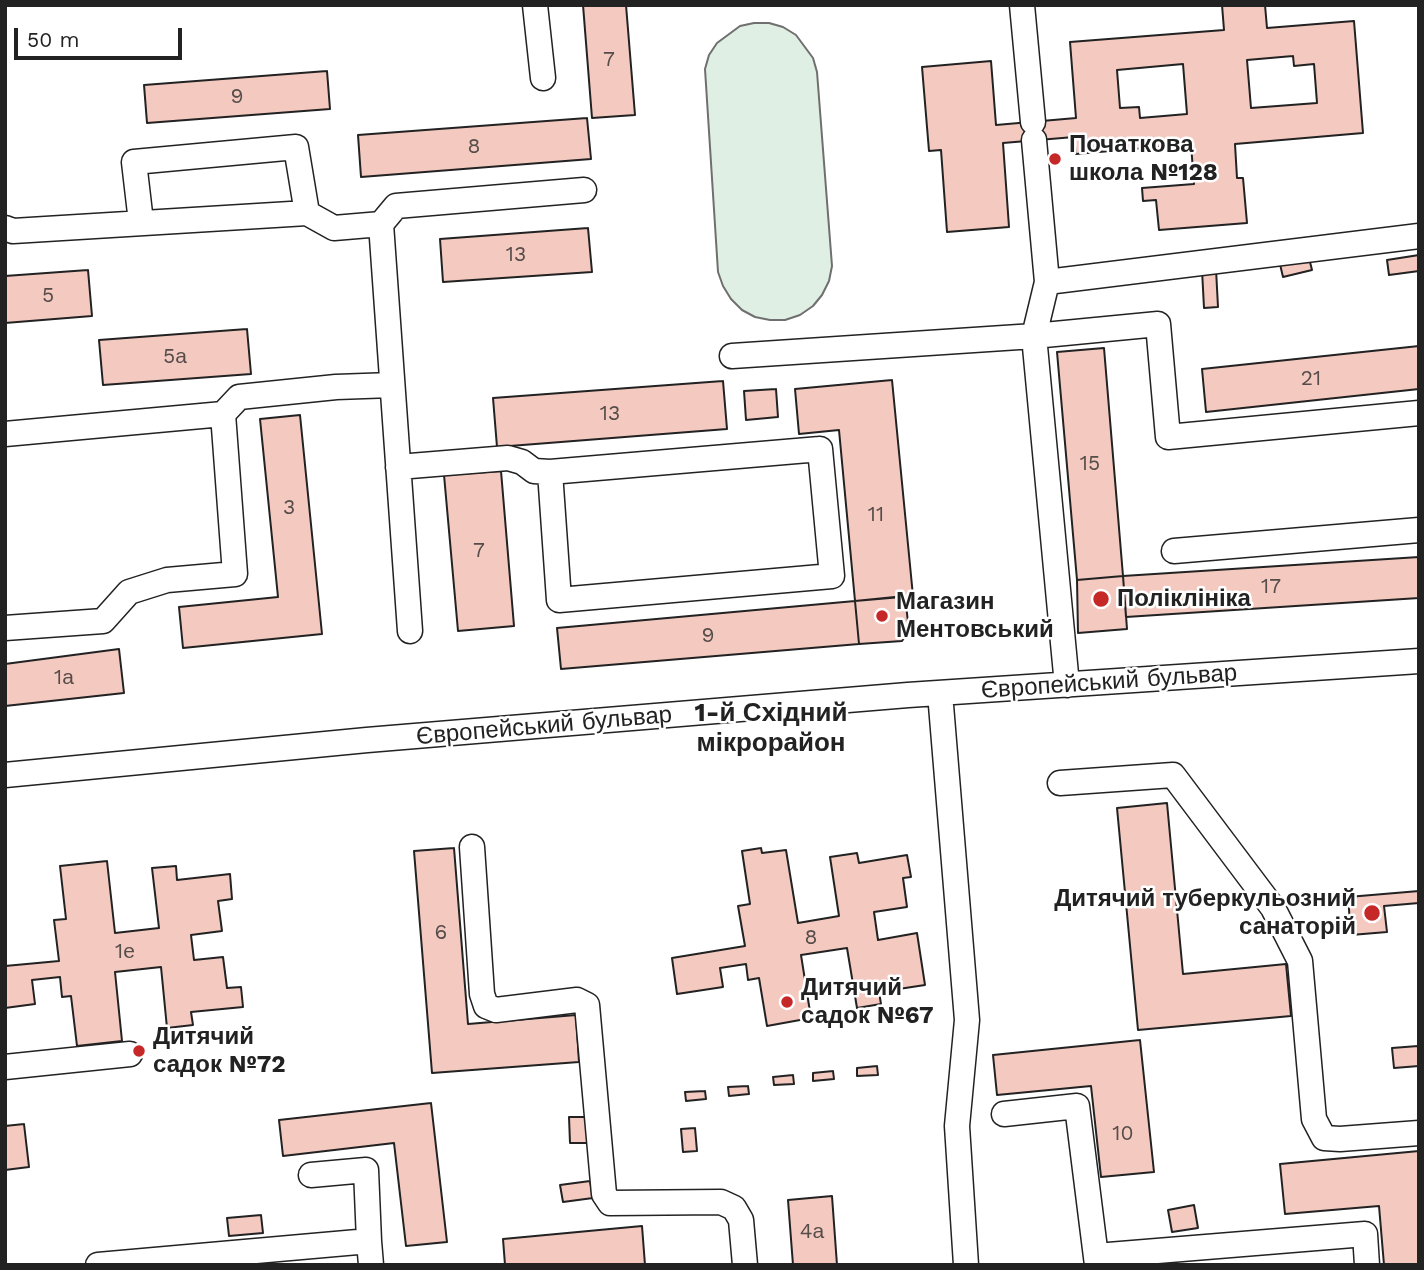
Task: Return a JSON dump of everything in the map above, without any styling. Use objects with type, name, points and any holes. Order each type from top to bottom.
[{"type":"street","points":[[535,5],[543,78]]},
{"type":"street","points":[[1022,5],[1047,282],[1034,336],[1067,685]]},
{"type":"street","points":[[141,222],[134,162],[296,147],[307,213]]},
{"type":"street","points":[[5,228],[13,231],[307,213],[334,228],[381,223],[396,206],[584,190]]},
{"type":"street","points":[[381,223],[410,631]]},
{"type":"street","points":[[1047,282],[1419,236]]},
{"type":"street","points":[[732,356],[1034,336],[1157,324],[1168,437],[1419,413]]},
{"type":"street","points":[[5,434],[223,414],[239,397],[336,387],[392,385]]},
{"type":"street","points":[[5,628],[103,621],[130,592],[167,580],[235,574],[223,414]]},
{"type":"street","points":[[398,467],[508,458],[522,462],[534,471],[550,472],[820,449],[832,576],[559,600],[550,472]]},
{"type":"street","points":[[1174,551],[1419,530]]},
{"type":"street","name":"Європейський бульвар","points":[[5,775],[368,740],[940,694],[1419,661]]},
{"type":"street","points":[[940,694],[967,1020],[957,1126],[966,1265]]},
{"type":"street","points":[[1060,783],[1173,775],[1273,908],[1300,961],[1314,1119],[1324,1138],[1419,1133]]},
{"type":"street","points":[[472,847],[482,994],[486,1006],[496,1010],[577,1000],[587,1006],[604,1194],[610,1203],[721,1202],[734,1208],[741,1220],[745,1265]]},
{"type":"street","points":[[5,1068],[130,1054]]},
{"type":"street","points":[[1004,1114],[1077,1105],[1096,1260],[1365,1234],[1367,1265]]},
{"type":"street","points":[[98,1265],[370,1253],[366,1170],[311,1175]]},
{"type":"green space","points":[[754,23],[783,27],[796,35],[813,58],[817,72],[832,266],[829,281],[813,306],[800,315],[785,320],[755,317],[742,310],[731,299],[718,272],[705,69],[709,55],[717,43],[740,26]]},
{"type":"building","points":[[583,5],[626,5],[635,115],[592,118]]},
{"type":"building","points":[[1222,5],[1265,5],[1267,28],[1354,21],[1363,133],[1235,144],[1237,178],[1243,178],[1247,223],[1159,230],[1156,200],[1143,201],[1142,188],[1194,184],[1191,144],[1076,154],[1074,137],[1003,143],[1009,227],[947,232],[941,150],[929,151],[922,67],[991,61],[996,125],[1076,118],[1070,42],[1224,30]],"holes":[[[1293,56],[1294,66],[1314,64],[1317,103],[1251,108],[1247,60]],[[1183,64],[1187,114],[1140,118],[1139,107],[1120,108],[1117,70]]]},
{"type":"building","points":[[327,71],[330,109],[147,123],[144,85]]},
{"type":"building","points":[[587,118],[591,159],[361,177],[358,135]]},
{"type":"building","points":[[588,228],[592,272],[443,282],[440,239]]},
{"type":"building","points":[[1308,254],[1312,270],[1283,277],[1279,260]]},
{"type":"building","points":[[1419,255],[1419,271],[1389,275],[1387,260]]},
{"type":"building","points":[[1216,269],[1218,307],[1204,308],[1202,270]]},
{"type":"building","points":[[88,270],[92,316],[5,323],[5,276]]},
{"type":"building","points":[[247,329],[251,374],[103,385],[99,340]]},
{"type":"building","points":[[1419,346],[1419,389],[1206,412],[1202,369]]},
{"type":"building","points":[[1104,348],[1123,576],[1077,580],[1057,352]]},
{"type":"building","points":[[892,380],[913,596],[855,601],[839,430],[799,434],[795,389]]},
{"type":"building","points":[[723,381],[727,429],[497,447],[493,398]]},
{"type":"building","points":[[776,389],[778,417],[746,420],[744,391]]},
{"type":"building","points":[[300,415],[322,634],[183,648],[179,607],[278,597],[260,419]]},
{"type":"building","points":[[501,471],[514,626],[458,631],[444,475]]},
{"type":"building","points":[[1419,557],[1419,598],[1126,617],[1123,576]]},
{"type":"building","name":"Поліклініка","points":[[1123,576],[1127,629],[1078,633],[1077,580]]},
{"type":"building","name":"Магазин Ментовський","points":[[905,596],[909,631],[902,641],[859,644],[855,601]]},
{"type":"building","points":[[855,601],[859,644],[561,669],[557,628]]},
{"type":"building","points":[[119,649],[124,693],[5,706],[5,664]]},
{"type":"building","points":[[1167,803],[1183,974],[1286,964],[1291,1016],[1138,1030],[1117,808]]},
{"type":"building","points":[[454,848],[468,1024],[576,1015],[579,1062],[432,1073],[414,851]]},
{"type":"building","points":[[761,848],[762,853],[786,850],[798,923],[839,916],[830,857],[857,853],[859,863],[907,855],[911,877],[903,878],[907,907],[874,912],[878,940],[917,933],[925,985],[879,992],[881,1004],[857,1008],[847,948],[801,955],[811,1018],[767,1026],[759,978],[748,980],[746,964],[720,968],[723,987],[677,994],[672,958],[745,946],[738,906],[750,904],[742,851]]},
{"type":"building","points":[[107,861],[115,933],[159,928],[152,868],[176,866],[177,880],[230,874],[232,899],[218,901],[222,931],[191,935],[194,960],[223,957],[227,988],[241,987],[243,1007],[191,1012],[193,1025],[167,1028],[161,967],[115,972],[122,1041],[77,1046],[71,996],[62,997],[60,977],[32,980],[35,1004],[5,1008],[5,966],[59,961],[54,920],[66,919],[60,866]]},
{"type":"building","points":[[1419,891],[1419,903],[1384,906],[1387,932],[1351,935],[1348,897]]},
{"type":"building","points":[[1140,1040],[1154,1172],[1101,1177],[1091,1086],[997,1095],[993,1055]]},
{"type":"building","points":[[1418,1046],[1419,1066],[1394,1068],[1392,1048]]},
{"type":"building","points":[[877,1066],[878,1075],[857,1076],[857,1068]]},
{"type":"building","points":[[833,1071],[834,1079],[813,1081],[813,1073]]},
{"type":"building","points":[[793,1075],[794,1084],[774,1085],[773,1077]]},
{"type":"building","points":[[748,1086],[749,1094],[729,1096],[728,1087]]},
{"type":"building","points":[[705,1091],[706,1099],[686,1101],[685,1092]]},
{"type":"building","points":[[431,1103],[447,1242],[406,1246],[394,1143],[283,1156],[279,1120]]},
{"type":"building","points":[[569,1117],[590,1117],[591,1143],[570,1143]]},
{"type":"building","points":[[24,1124],[29,1167],[5,1170],[5,1126]]},
{"type":"building","points":[[695,1128],[697,1151],[683,1152],[681,1129]]},
{"type":"building","points":[[1419,1151],[1419,1265],[1384,1265],[1379,1206],[1285,1214],[1280,1164]]},
{"type":"building","points":[[590,1181],[593,1198],[563,1202],[560,1185]]},
{"type":"building","points":[[832,1196],[837,1265],[793,1265],[788,1200]]},
{"type":"building","points":[[1194,1205],[1198,1228],[1172,1232],[1168,1210]]},
{"type":"building","points":[[261,1215],[263,1233],[229,1236],[227,1218]]},
{"type":"building","points":[[642,1226],[645,1265],[505,1265],[503,1239]]},
{"type":"place","name":"Початкова школа №128","points":[[1055,159]]},
{"type":"place","name":"Поліклініка","points":[[1101,599]]},
{"type":"place","name":"Магазин Ментовський","points":[[882,616]]},
{"type":"place","name":"Дитячий туберкульозний санаторій","points":[[1372,913]]},
{"type":"place","name":"Дитячий садок №67","points":[[787,1002]]},
{"type":"place","name":"Дитячий садок №72","points":[[139,1051]]},
{"type":"district","name":"1-й Східний мікрорайон","points":[[771,728]]}]
